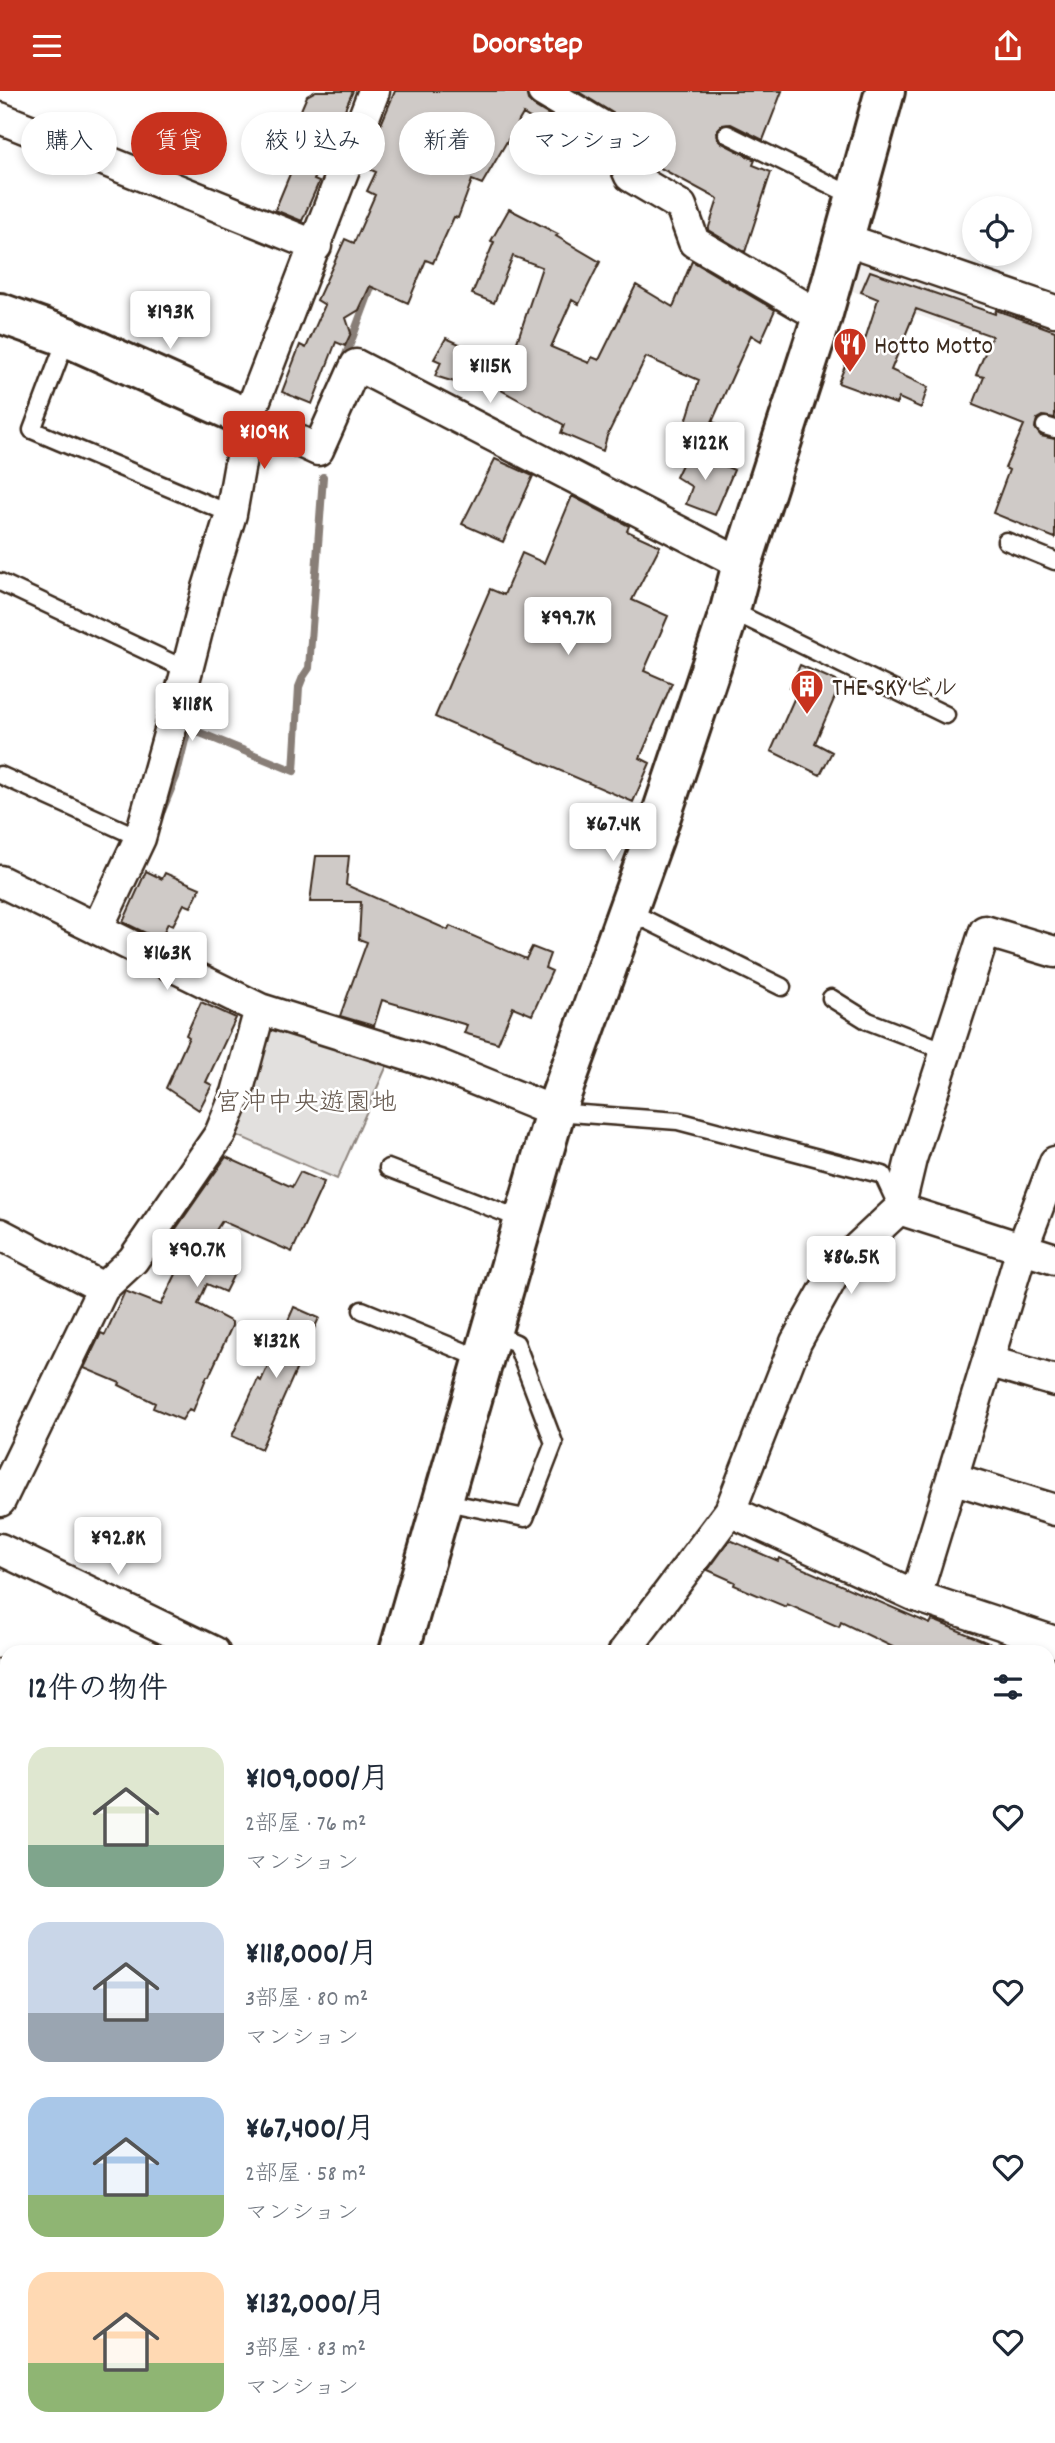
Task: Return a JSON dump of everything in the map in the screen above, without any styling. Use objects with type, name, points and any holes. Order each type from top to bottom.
[{"type":"street","points":[[97,929],[139,838],[231,514],[248,418],[374,91]]},
{"type":"street","points":[[543,91],[610,131],[629,176],[681,206],[694,242],[821,317]]},
{"type":"street","points":[[400,1645],[555,1112],[628,911],[730,610],[742,564],[845,239],[885,91]]},
{"type":"street","points":[[0,118],[316,246]]},
{"type":"street","points":[[845,239],[1055,311]]},
{"type":"street","points":[[0,313],[67,337],[318,450],[356,365],[742,564]]},
{"type":"street","points":[[0,881],[260,1009],[439,1065],[555,1112]]},
{"type":"street","points":[[629,1645],[730,1511],[796,1342],[839,1265],[899,1209],[911,1159],[985,931],[1055,952]]},
{"type":"street","points":[[1,1494],[103,1288],[133,1260],[220,1134],[237,1093],[260,1009]]},
{"type":"street","points":[[916,1596],[1022,1249],[1055,1162]]},
{"type":"street","points":[[899,1209],[1055,1259]]},
{"type":"street","points":[[0,1234],[103,1288]]},
{"type":"street","points":[[988,1361],[1055,1381]]},
{"type":"street","points":[[952,1478],[1055,1510]]},
{"type":"street","points":[[730,1511],[916,1596],[1055,1642]]},
{"type":"street","points":[[0,1549],[199,1645]]},
{"type":"lane","points":[[727,134],[855,197]]},
{"type":"lane","points":[[67,337],[33,431],[231,514]]},
{"type":"lane","points":[[1006,541],[1055,561]]},
{"type":"lane","points":[[0,582],[187,670]]},
{"type":"lane","points":[[730,610],[946,715]]},
{"type":"lane","points":[[0,775],[139,838]]},
{"type":"lane","points":[[628,911],[782,987]]},
{"type":"lane","points":[[831,998],[868,1021],[946,1051]]},
{"type":"lane","points":[[555,1112],[678,1121],[883,1175],[899,1209]]},
{"type":"lane","points":[[388,1168],[523,1220]]},
{"type":"lane","points":[[362,1310],[486,1345],[516,1343],[554,1443],[525,1518],[441,1501]]},
{"type":"shaded area","points":[[859,261],[984,305],[970,334],[847,289]]},
{"type":"green space","name":"宮沖中央遊園地","points":[[267,1025],[388,1063],[337,1179],[232,1133]]},
{"type":"building","points":[[316,91],[353,91],[344,112],[300,112],[307,96]]},
{"type":"building","points":[[395,91],[526,91],[528,100],[544,112],[509,112],[509,138],[495,162],[495,112],[399,112],[399,175],[487,175],[482,184],[472,180],[458,218],[454,217],[433,263],[426,260],[408,303],[370,286],[359,310],[346,318],[351,333],[345,346],[336,342],[312,404],[282,392],[300,345],[306,348],[325,305],[317,300],[345,239],[354,243],[375,195],[367,191],[375,175],[385,175],[385,115]]},
{"type":"building","points":[[577,91],[782,91],[763,140],[731,124],[722,125],[717,130],[718,139],[722,143],[755,160],[753,165],[771,172],[745,252],[708,230],[718,199],[673,175],[676,175],[676,112],[611,112]]},
{"type":"building","points":[[290,175],[316,175],[314,180],[319,182],[302,221],[275,210]]},
{"type":"building","points":[[509,209],[558,234],[556,236],[600,262],[579,304],[572,300],[551,347],[589,363],[592,357],[599,360],[636,285],[673,307],[692,261],[775,310],[761,341],[751,335],[712,422],[718,424],[707,448],[681,438],[699,380],[646,357],[607,436],[603,451],[561,433],[564,425],[501,390],[542,267],[513,256],[494,303],[472,294],[494,242],[491,241]]},
{"type":"building","points":[[870,271],[995,314],[996,310],[1055,331],[1055,418],[1042,416],[1037,419],[1035,428],[1041,436],[1055,439],[1055,538],[993,513],[1009,470],[1005,468],[1024,425],[973,405],[984,377],[976,375],[992,336],[916,309],[891,370],[928,387],[921,408],[899,398],[896,404],[838,383],[850,354],[859,358],[878,299],[861,292]]},
{"type":"building","points":[[446,338],[475,351],[461,384],[435,376],[441,362],[434,359]]},
{"type":"building","points":[[689,450],[734,470],[715,515],[686,504],[692,487],[676,477]]},
{"type":"building","points":[[495,459],[533,476],[503,542],[462,524]]},
{"type":"building","points":[[572,496],[629,526],[627,531],[660,546],[632,600],[668,616],[644,671],[672,683],[640,758],[650,763],[633,802],[435,717],[490,589],[504,595],[522,553],[544,563]]},
{"type":"building","name":"THE SKYビル","points":[[800,665],[841,683],[815,743],[832,752],[820,775],[771,751],[798,690],[790,687]]},
{"type":"building","points":[[316,856],[349,856],[346,885],[448,930],[450,926],[526,959],[532,947],[550,954],[545,968],[552,971],[532,1015],[513,1007],[498,1043],[464,1033],[467,1025],[382,1000],[374,1026],[340,1016],[367,942],[359,939],[361,902],[310,902]]},
{"type":"building","points":[[146,871],[162,879],[165,873],[200,888],[191,907],[184,904],[173,925],[168,923],[160,940],[123,922]]},
{"type":"building","points":[[201,1002],[236,1018],[206,1082],[212,1085],[199,1110],[166,1088]]},
{"type":"building","points":[[226,1157],[292,1187],[300,1172],[324,1182],[292,1252],[222,1221],[198,1258],[234,1274],[225,1292],[207,1284],[198,1304],[232,1322],[232,1326],[193,1411],[189,1409],[182,1420],[153,1408],[155,1403],[119,1385],[120,1383],[84,1368],[101,1333],[105,1335],[125,1291],[161,1305],[178,1270],[157,1261],[157,1256]]},
{"type":"building","points":[[294,1307],[319,1318],[261,1449],[232,1436],[258,1379],[261,1381]]},
{"type":"building","points":[[730,1540],[778,1561],[779,1558],[930,1624],[932,1620],[993,1645],[889,1645],[841,1622],[839,1627],[787,1604],[786,1607],[734,1585],[735,1582],[708,1570]]},
{"type":"waterway","points":[[344,360],[375,277]]},
{"type":"waterway","points":[[162,811],[176,777],[188,728],[294,771],[299,687],[309,668],[323,477]]},
{"type":"place","name":"Hotto Motto","points":[[850,374]]},
{"type":"place","name":"THE SKYビル","points":[[807,716]]}]
